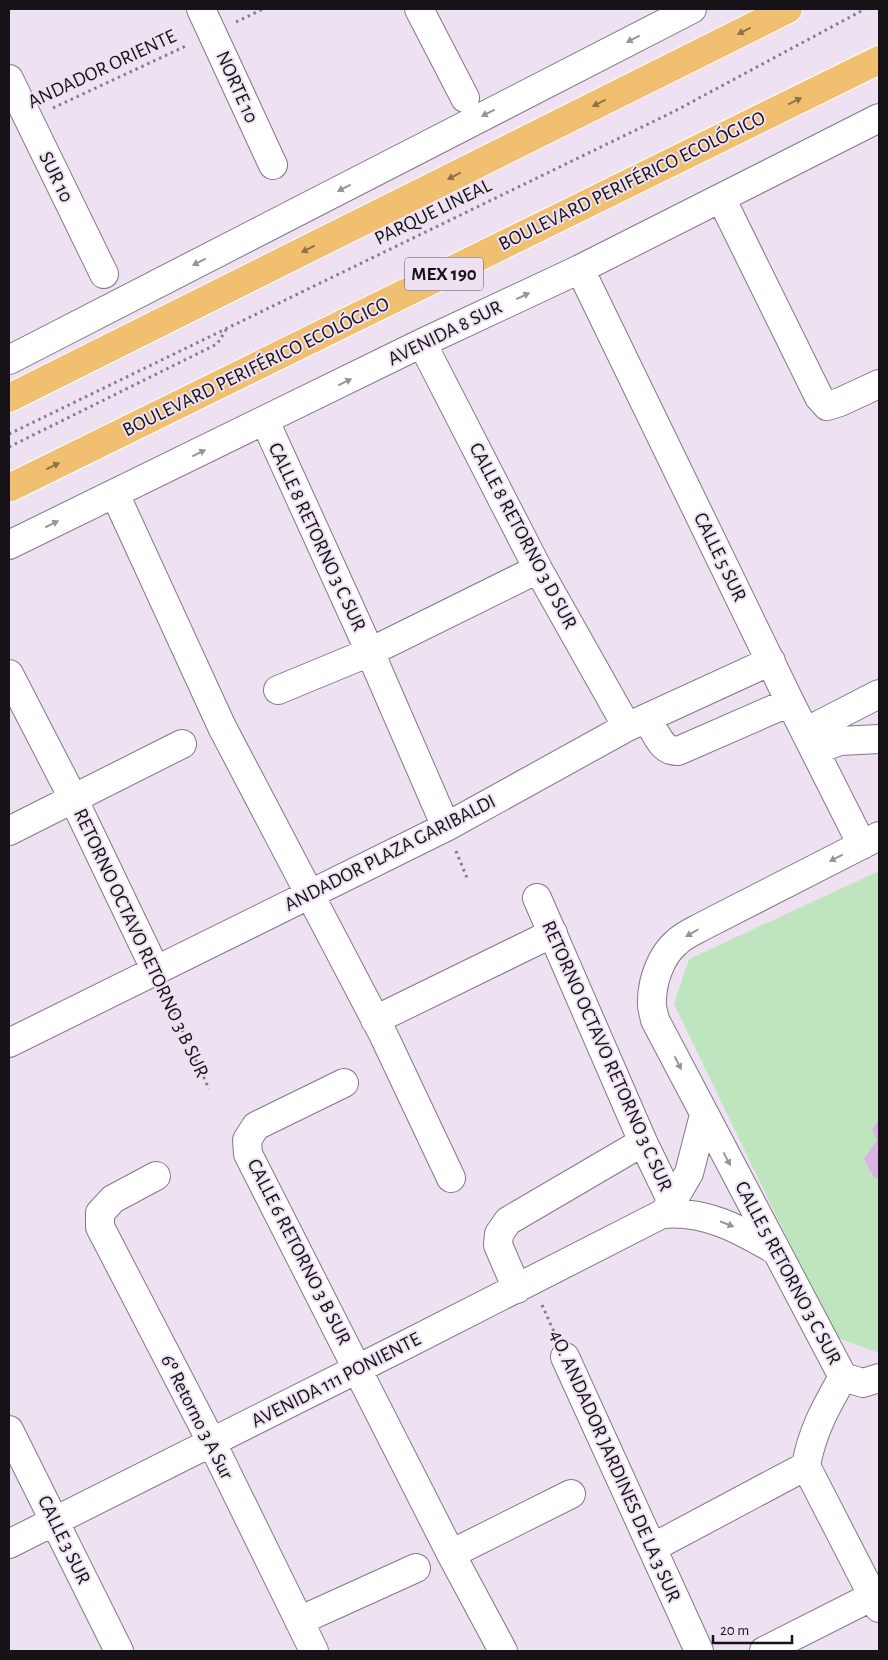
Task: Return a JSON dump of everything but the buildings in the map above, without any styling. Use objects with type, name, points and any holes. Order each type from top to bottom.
[{"type":"highway","points":[[9,398],[788,9]]},
{"type":"highway","name":"BOULEVARD PERIFÉRICO ECOLÓGICO","points":[[9,488],[879,60]]},
{"type":"street","name":"NORTE 10","points":[[201,9],[273,165]]},
{"type":"street","points":[[419,9],[465,98]]},
{"type":"street","points":[[9,360],[653,18],[692,9]]},
{"type":"street","name":"SUR 10","points":[[9,79],[104,274]]},
{"type":"street","name":"AVENIDA 8 SUR","points":[[9,546],[422,343],[580,269],[879,118]]},
{"type":"street","points":[[721,198],[819,397],[827,406],[879,384]]},
{"type":"street","name":"CALLE 5 SUR","points":[[580,269],[790,702],[810,741],[871,840]]},
{"type":"street","name":"CALLE 8 RETORNO 3 D SUR","points":[[422,343],[538,569],[637,722],[664,747],[671,751],[678,751],[790,702]]},
{"type":"street","name":"CALLE 8 RETORNO 3 C SUR","points":[[265,421],[370,652]]},
{"type":"street","points":[[121,507],[222,727],[375,1020],[451,1178]]},
{"type":"street","points":[[278,690],[370,652],[538,569]]},
{"type":"street","points":[[370,652],[446,827]]},
{"type":"street","name":"ANDADOR PLAZA GARIBALDI","points":[[9,1043],[155,969],[446,827],[637,722],[771,661]]},
{"type":"street","name":"RETORNO OCTAVO RETORNO 3 B SUR","points":[[9,674],[155,969]]},
{"type":"street","points":[[810,741],[879,694]]},
{"type":"street","points":[[810,741],[879,738]]},
{"type":"street","points":[[9,830],[182,744]]},
{"type":"street","name":"CALLE 5 RETORNO 3 C SUR","points":[[806,1466],[810,1444],[819,1420],[844,1377],[704,1116],[655,1020],[651,1002],[654,982],[660,965],[667,952],[676,942],[871,840]]},
{"type":"street","name":"RETORNO OCTAVO RETORNO 3 C SUR","points":[[537,898],[554,933],[671,1209]]},
{"type":"street","points":[[375,1020],[554,933]]},
{"type":"street","name":"CALLE 6 RETORNO 3 B SUR","points":[[344,1083],[256,1126],[247,1140],[248,1154],[451,1554],[503,1651]]},
{"type":"street","points":[[704,1116],[689,1173],[671,1209],[724,1222],[776,1250]]},
{"type":"street","points":[[524,1285],[498,1245],[499,1234],[508,1221],[643,1142]]},
{"type":"street","name":"6º Retorno 3 A Sur","points":[[156,1176],[113,1199],[100,1213],[100,1227],[212,1444],[314,1651]]},
{"type":"street","name":"AVENIDA 111 PONIENTE","points":[[9,1544],[212,1444],[671,1209]]},
{"type":"street","name":"4O. ANDADOR JARDINES DE LA 3 SUR","points":[[565,1357],[699,1651]]},
{"type":"street","points":[[844,1377],[863,1383],[879,1378]]},
{"type":"street","name":"CALLE 3 SUR","points":[[9,1430],[118,1651]]},
{"type":"street","points":[[652,1548],[806,1466],[876,1602],[764,1651]]},
{"type":"street","points":[[451,1554],[571,1494]]},
{"type":"street","points":[[299,1621],[416,1568]]},
{"type":"path","name":"ANDADOR ORIENTE","points":[[28,120],[263,9]]},
{"type":"path","name":"PARQUE LINEAL","points":[[9,434],[673,112],[865,9]]},
{"type":"path","points":[[9,447],[217,344],[226,329]]},
{"type":"path","name":"RETORNO OCTAVO RETORNO 3 B SUR","points":[[155,969],[209,1089]]},
{"type":"path","name":"4O. ANDADOR JARDINES DE LA 3 SUR","points":[[524,1285],[565,1357]]},
{"type":"green space","points":[[879,871],[879,1353],[835,1337],[674,1004],[689,959]]}]
